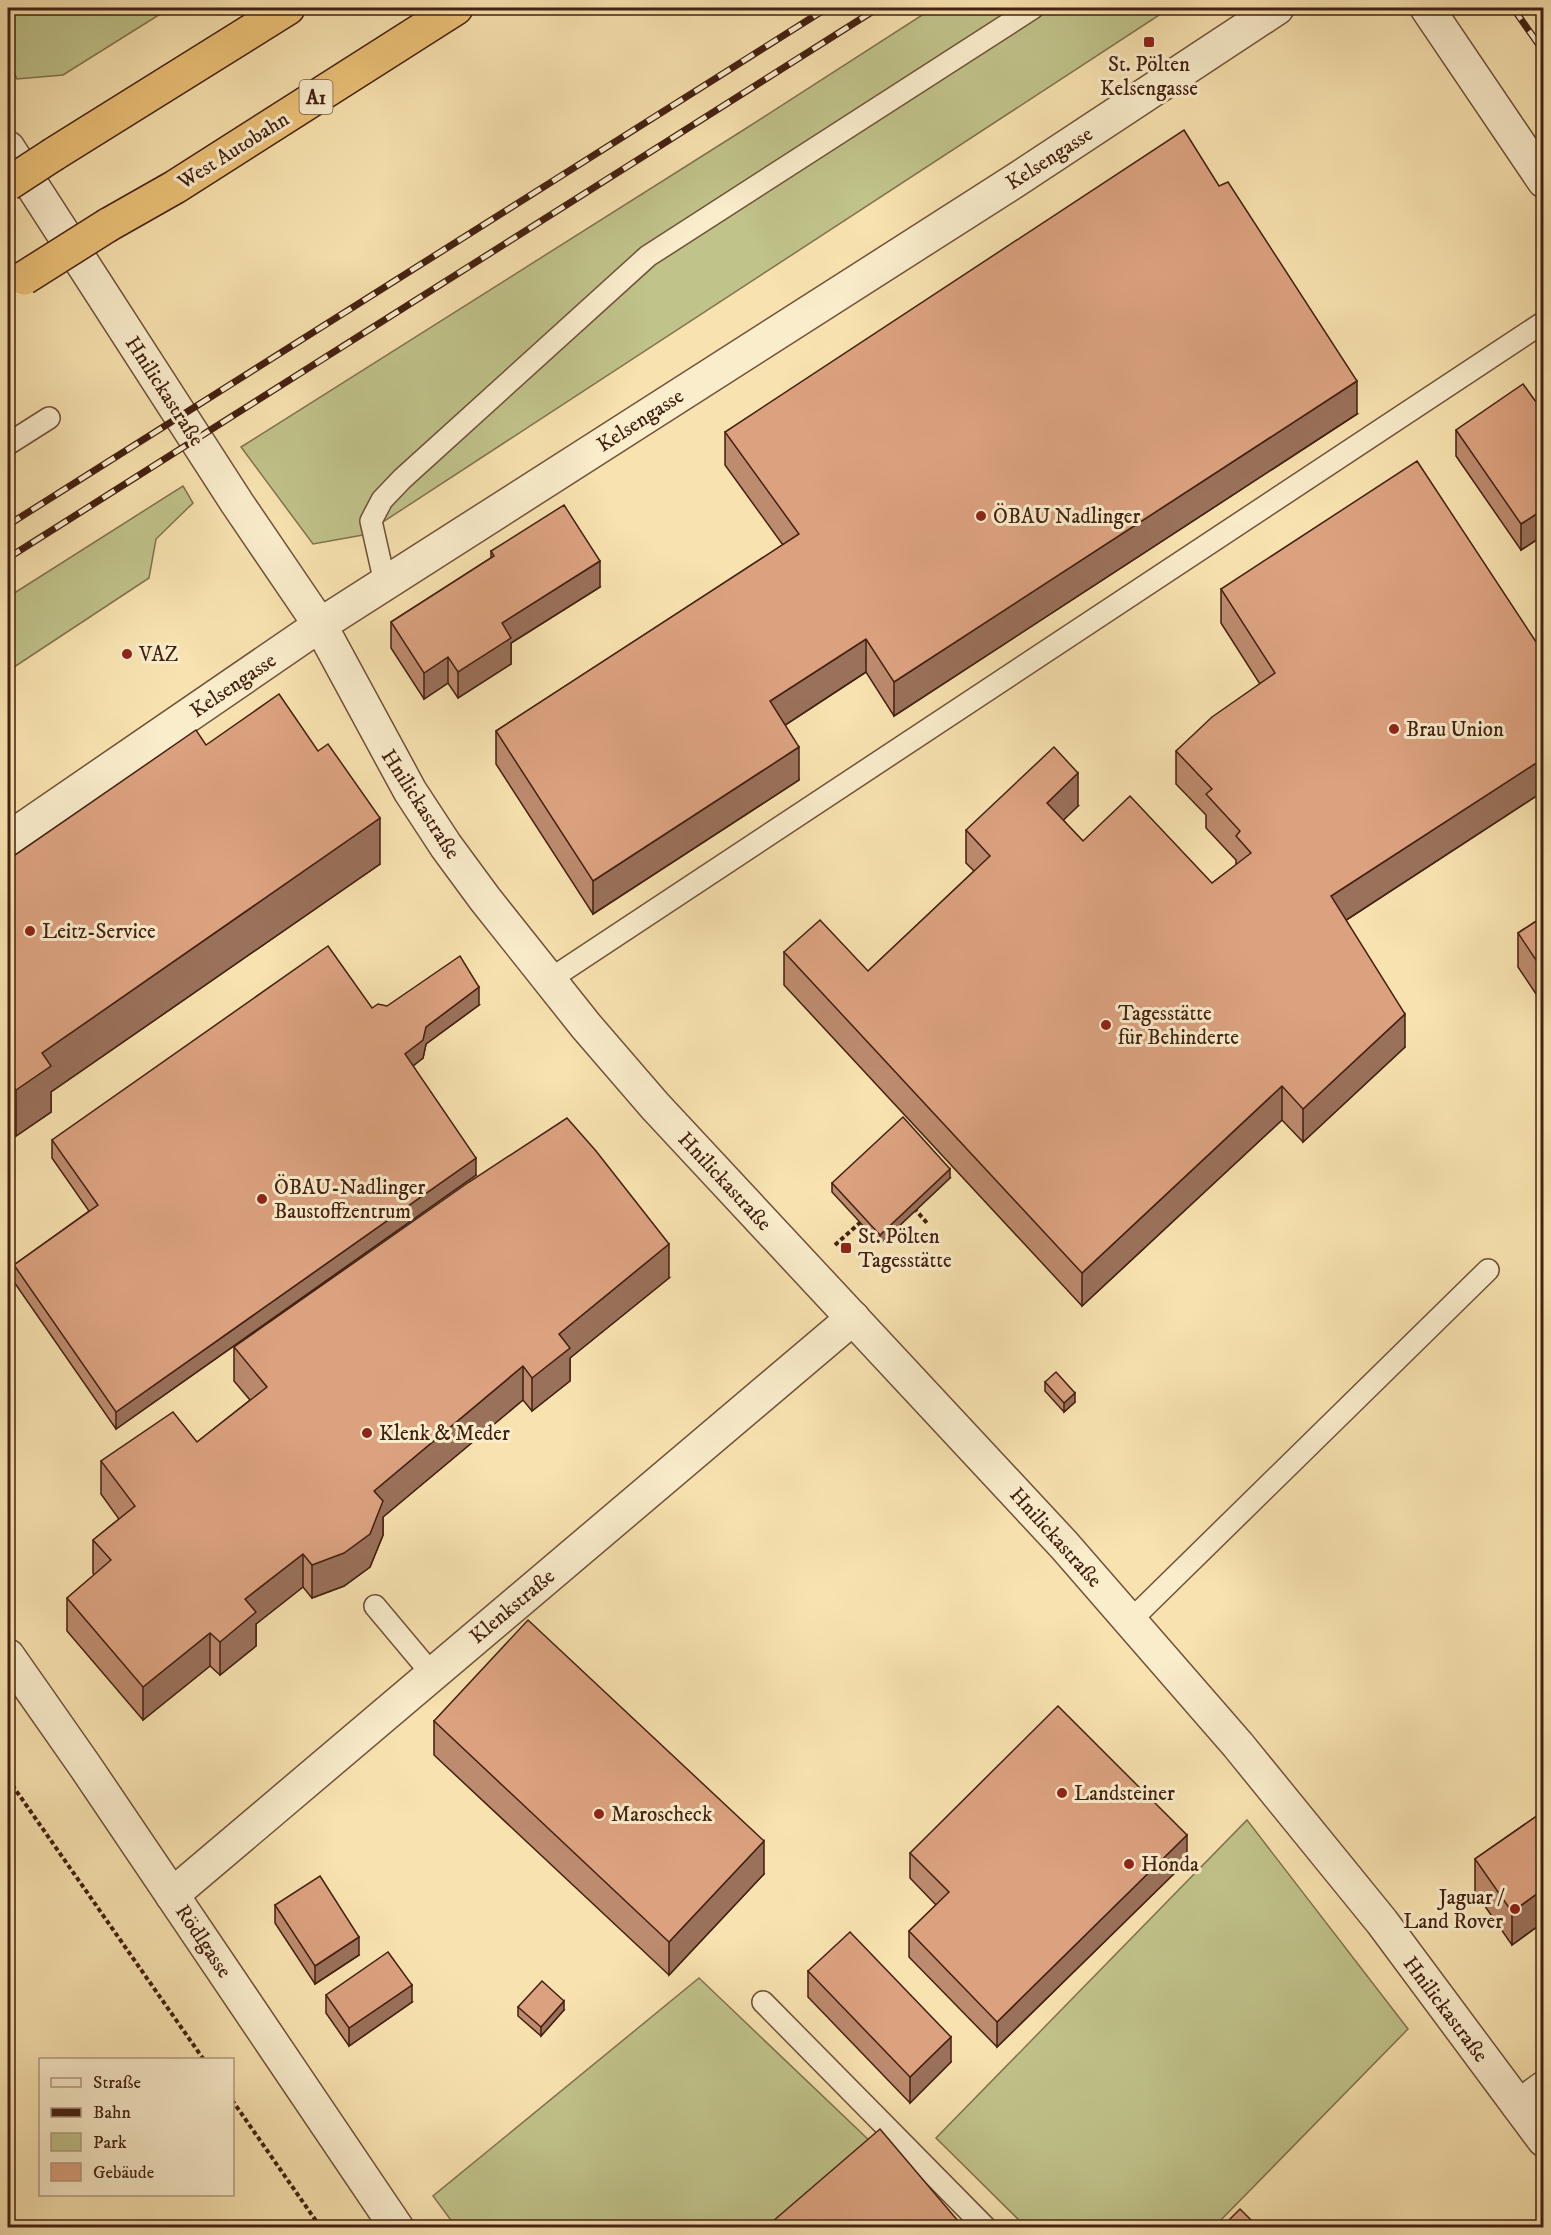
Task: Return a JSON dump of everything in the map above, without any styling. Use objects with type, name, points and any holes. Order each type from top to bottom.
[{"type":"highway","points":[[8,184],[288,8]]},
{"type":"highway","name":"West Autobahn","points":[[16,284],[108,225],[175,187],[456,8]]},
{"type":"street","name":"Kelsengasse","points":[[8,839],[320,625],[1013,182],[1277,8]]},
{"type":"street","points":[[1427,8],[1544,181]]},
{"type":"street","name":"Hnilickastraße","points":[[8,148],[237,503],[320,625],[410,792],[479,891],[549,980],[655,1106],[1064,1545],[1239,1745],[1382,1922],[1531,2097],[1544,2140]]},
{"type":"street","name":"Klenkstraße","points":[[172,1895],[853,1318]]},
{"type":"street","name":"Rödlgasse","points":[[8,1656],[397,2228]]},
{"type":"lane","points":[[385,583],[371,521],[382,500],[402,479],[648,256],[1033,8]]},
{"type":"lane","points":[[549,980],[1544,322]]},
{"type":"lane","points":[[8,444],[49,417]]},
{"type":"lane","points":[[1131,1620],[1488,1270]]},
{"type":"lane","points":[[375,1606],[432,1674]]},
{"type":"lane","points":[[763,2002],[986,2228]]},
{"type":"path","points":[[912,1206],[927,1222]]},
{"type":"path","points":[[809,1271],[870,1213]]},
{"type":"path","points":[[8,1779],[203,2058]]},
{"type":"path","points":[[234,2103],[321,2228]]},
{"type":"green space","points":[[8,8],[170,8],[63,75],[17,79],[8,59]]},
{"type":"green space","points":[[933,8],[1170,8],[363,535],[313,544],[241,447]]},
{"type":"green space","points":[[183,486],[193,503],[156,539],[149,578],[8,671],[8,597]]},
{"type":"green space","points":[[1247,1820],[1408,2029],[1214,2227],[1026,2227],[936,2138]]},
{"type":"green space","points":[[699,1978],[874,2145],[780,2227],[456,2227],[433,2196]]},
{"type":"building","name":"ÖBAU Nadlinger","points":[[1184,130],[1219,186],[1228,182],[1357,381],[894,682],[866,639],[770,701],[799,747],[593,881],[496,731],[799,534],[725,432]]},
{"type":"building","points":[[1523,384],[1544,413],[1544,509],[1521,524],[1456,430]]},
{"type":"building","points":[[1417,461],[1544,654],[1544,758],[1331,896],[1405,1014],[1303,1109],[1282,1086],[1082,1273],[784,952],[820,920],[868,971],[990,856],[966,830],[1054,747],[1078,773],[1047,803],[1083,841],[1130,796],[1212,883],[1251,853],[1236,836],[1240,831],[1206,794],[1212,789],[1176,751],[1212,717],[1275,673],[1221,589]]},
{"type":"building","points":[[564,505],[600,561],[502,623],[511,638],[458,672],[448,657],[424,673],[391,622],[494,556],[491,551]]},
{"type":"building","points":[[279,694],[318,751],[328,744],[380,818],[42,1053],[51,1066],[16,1090],[8,1078],[8,860],[196,730],[206,745]]},
{"type":"building","points":[[1544,916],[1544,972],[1518,933]]},
{"type":"building","name":"ÖBAU-Nadlinger Baustoffzentrum","points":[[328,946],[372,1008],[378,1004],[387,1006],[460,956],[479,987],[426,1027],[423,1040],[405,1054],[476,1158],[116,1412],[14,1265],[98,1205],[52,1140]]},
{"type":"building","points":[[903,1117],[950,1169],[880,1235],[832,1183]]},
{"type":"building","name":"Klenk & Meder","points":[[567,1118],[669,1244],[559,1334],[570,1348],[532,1378],[523,1366],[374,1491],[383,1501],[370,1534],[344,1553],[312,1565],[303,1554],[245,1599],[256,1612],[220,1642],[210,1633],[143,1687],[67,1598],[111,1560],[93,1540],[135,1506],[101,1461],[173,1412],[197,1442],[267,1387],[234,1347],[469,1182]]},
{"type":"building","points":[[1056,1372],[1075,1393],[1064,1403],[1045,1382]]},
{"type":"building","name":"Maroscheck","points":[[528,1620],[764,1841],[669,1942],[434,1721]]},
{"type":"building","points":[[1058,1706],[1187,1835],[997,2022],[909,1931],[949,1892],[910,1853]]},
{"type":"building","points":[[1544,1811],[1544,1900],[1538,1893],[1512,1912],[1475,1859]]},
{"type":"building","points":[[320,1876],[359,1937],[315,1966],[275,1905]]},
{"type":"building","points":[[850,1932],[951,2037],[910,2077],[808,1971]]},
{"type":"building","points":[[388,1952],[412,1985],[349,2028],[326,1995]]},
{"type":"building","points":[[542,1981],[564,2001],[541,2027],[518,2007]]},
{"type":"building","points":[[880,2129],[964,2228],[765,2228]]},
{"type":"building","points":[[1240,2209],[1259,2228],[1221,2228]]},
{"type":"railway","points":[[8,525],[827,8]]},
{"type":"railway","points":[[8,558],[878,8]]},
{"type":"railway","points":[[1513,8],[1544,52]]},
{"type":"place","name":"St. Pölten Kelsengasse","points":[[1149,42]]},
{"type":"place","name":"ÖBAU Nadlinger","points":[[981,516]]},
{"type":"place","name":"VAZ","points":[[127,654]]},
{"type":"place","name":"Brau Union","points":[[1394,729]]},
{"type":"place","name":"Leitz-Service","points":[[30,931]]},
{"type":"place","name":"Tagesstätte für Behinderte","points":[[1106,1025]]},
{"type":"place","name":"ÖBAU-Nadlinger Baustoffzentrum","points":[[262,1199]]},
{"type":"place","name":"St. Pölten Tagesstätte","points":[[846,1248]]},
{"type":"place","name":"Klenk & Meder","points":[[367,1433]]},
{"type":"place","name":"Landsteiner","points":[[1062,1793]]},
{"type":"place","name":"Maroscheck","points":[[599,1814]]},
{"type":"place","name":"Honda","points":[[1129,1864]]},
{"type":"place","name":"Jaguar / Land Rover","points":[[1515,1909]]}]
